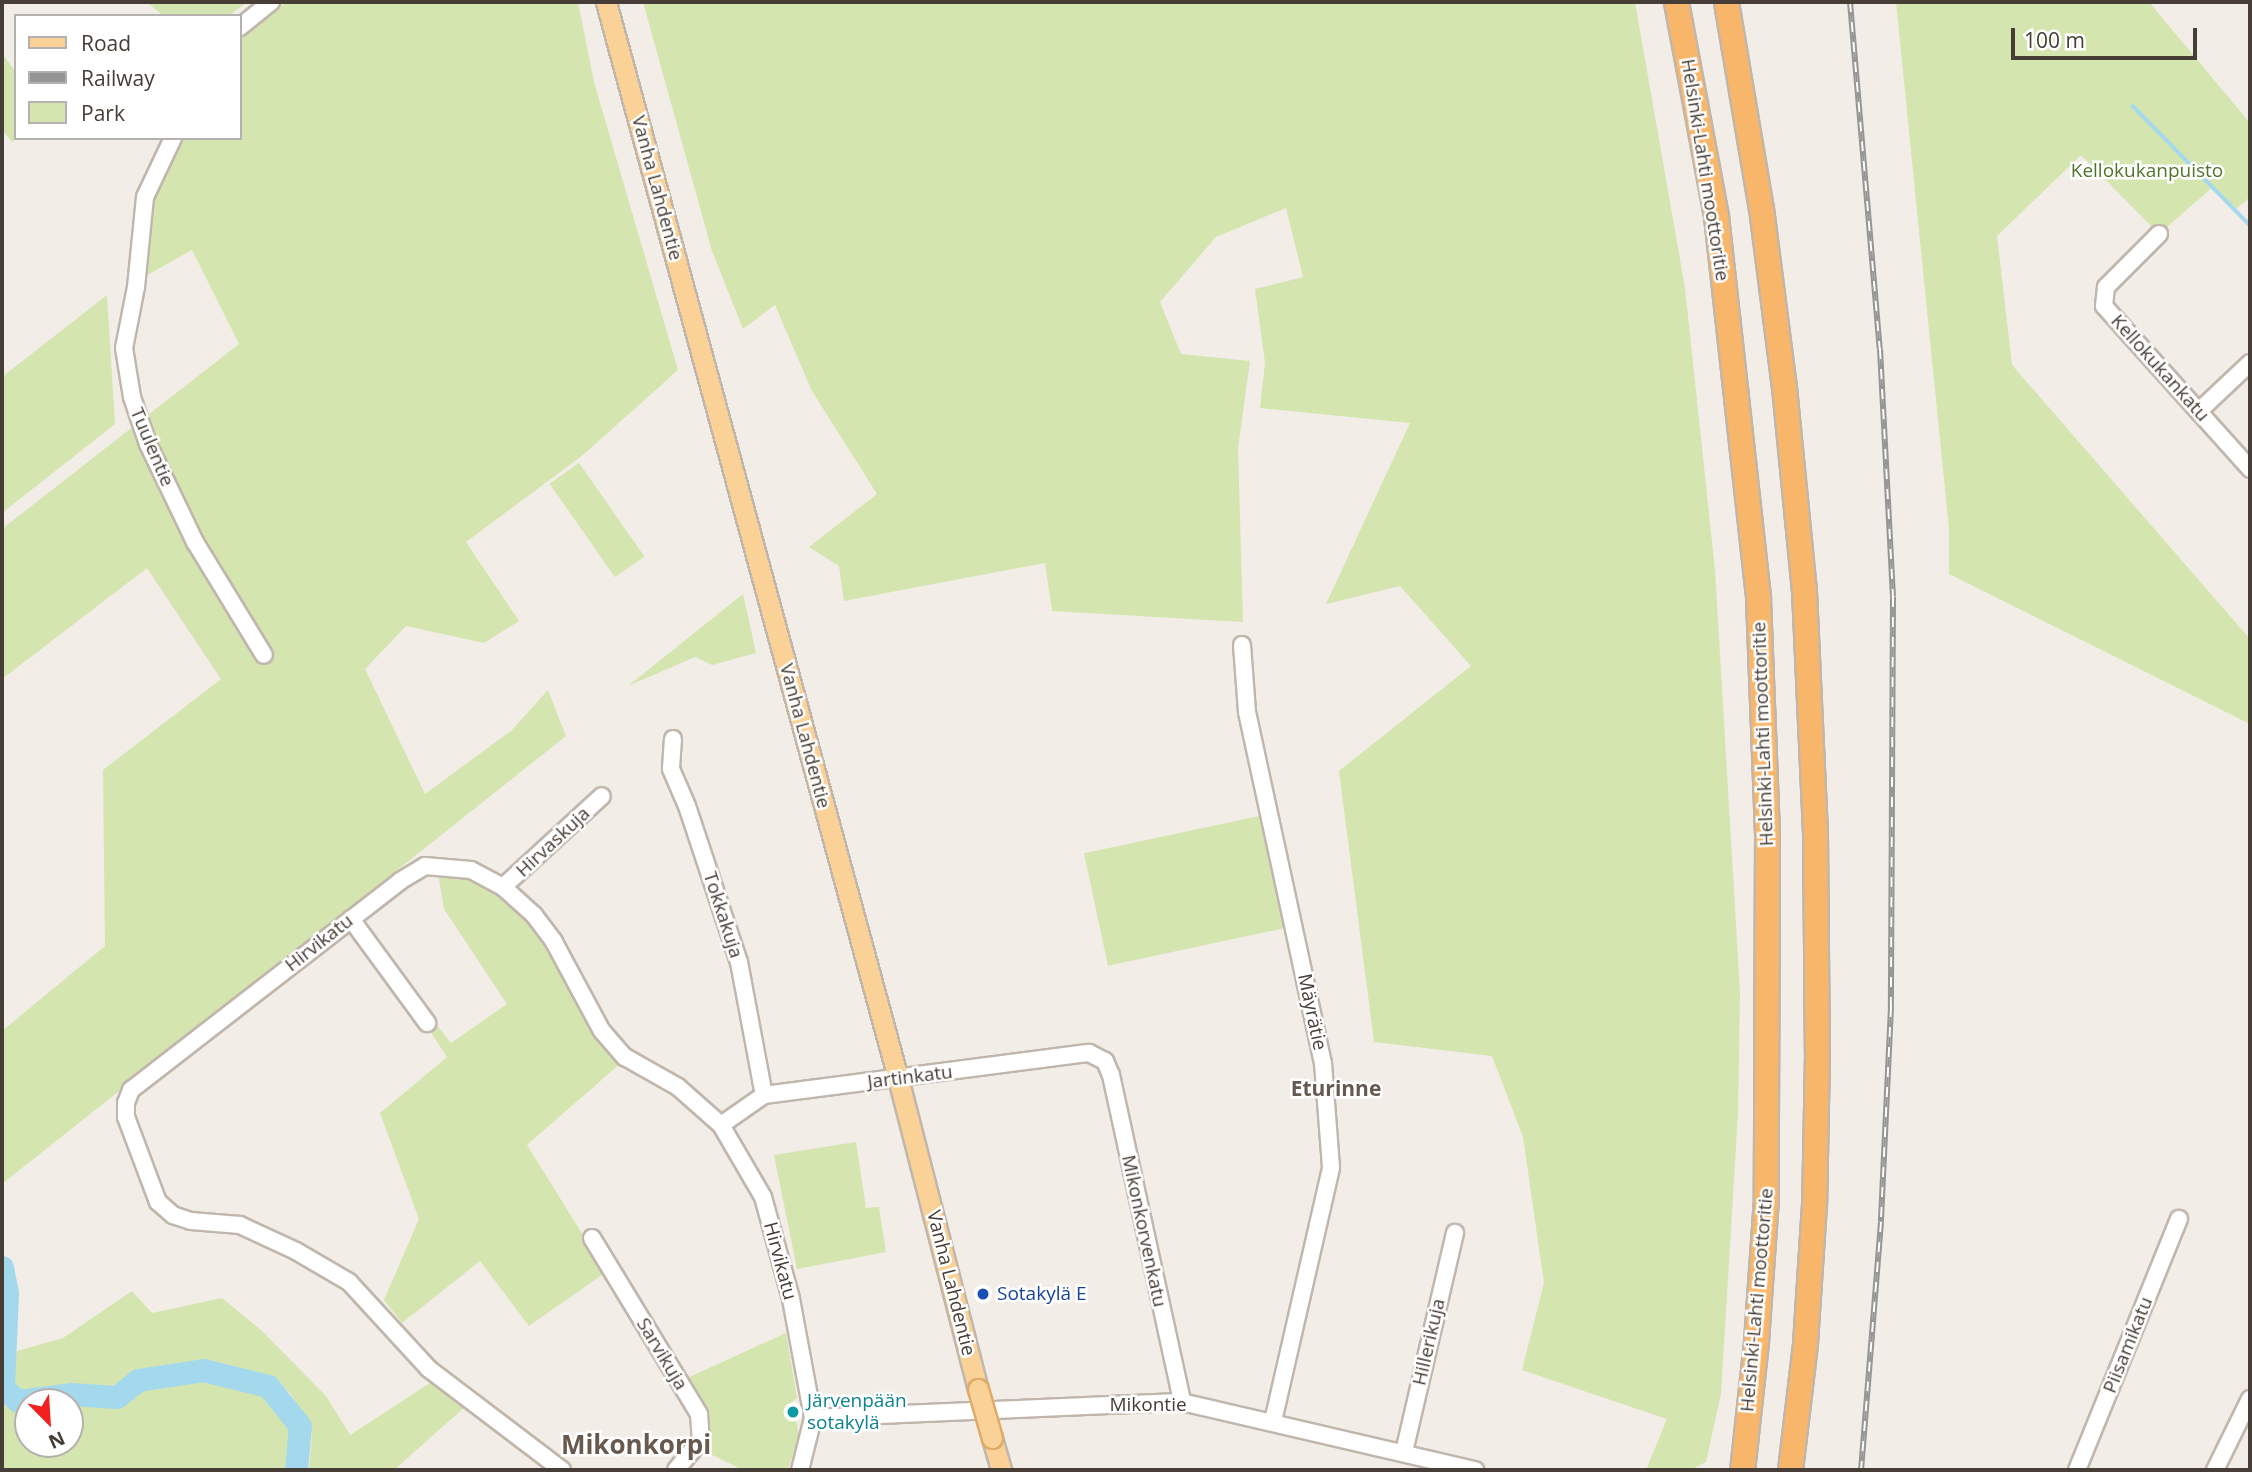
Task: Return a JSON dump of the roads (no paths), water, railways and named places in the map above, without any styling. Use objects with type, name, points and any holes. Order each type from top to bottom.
[{"type":"highway","name":"Helsinki-Lahti moottoritie","points":[[1676,2],[1716,216],[1758,599],[1767,835],[1766,1198],[1756,1342],[1742,1469]]},
{"type":"highway","points":[[1726,2],[1761,208],[1784,387],[1804,591],[1815,835],[1817,1054],[1814,1204],[1805,1344],[1790,1470]]},
{"type":"main road","name":"Vanha Lahdentie","points":[[606,2],[898,1078],[1001,1470]]},
{"type":"street","points":[[242,25],[271,2]]},
{"type":"street","name":"Tuulentie","points":[[172,140],[145,197],[136,287],[124,348],[130,385],[136,415],[195,542],[264,656]]},
{"type":"street","name":"Kellokukankatu","points":[[2159,234],[2106,287],[2104,306],[2250,469]]},
{"type":"street","points":[[2199,411],[2250,363]]},
{"type":"street","name":"Mäyrätie","points":[[1242,645],[1247,712],[1323,1063],[1331,1168],[1273,1421]]},
{"type":"street","name":"Tokkakuja","points":[[673,739],[671,769],[687,806],[739,962],[764,1096]]},
{"type":"street","name":"Hirvaskuja","points":[[503,887],[602,796]]},
{"type":"street","name":"Hirvikatu","points":[[562,1470],[429,1369],[349,1282],[296,1251],[240,1225],[191,1221],[173,1215],[158,1202],[126,1117],[126,1103],[131,1090],[400,881],[425,866],[471,870],[503,887],[534,915],[554,942],[602,1031],[625,1057],[678,1087],[721,1125],[763,1197],[791,1299],[813,1418]]},
{"type":"street","points":[[351,919],[427,1023]]},
{"type":"street","name":"Jartinkatu","points":[[721,1125],[764,1096],[1089,1053],[1105,1061]]},
{"type":"street","name":"Mikonkorvenkatu","points":[[1105,1061],[1111,1074],[1182,1402]]},
{"type":"street","name":"Piisamikatu","points":[[2077,1470],[2179,1219]]},
{"type":"street","name":"Hillerikuja","points":[[1404,1452],[1455,1233]]},
{"type":"street","name":"Sarvikuja","points":[[592,1238],[699,1414],[701,1440],[677,1470]]},
{"type":"street","points":[[2215,1470],[2250,1399]]},
{"type":"street","name":"Mikontie","points":[[813,1418],[1182,1402],[1404,1452],[1453,1468],[1475,1470]]},
{"type":"street","points":[[800,1470],[813,1418]]},
{"type":"waterway","points":[[2133,106],[2250,225]]},
{"type":"waterway","points":[[2,1267],[7,1293],[3,1388],[18,1401],[71,1394],[117,1397],[138,1380],[203,1370],[268,1386],[300,1426],[296,1470]]},
{"type":"railway","points":[[1850,2],[1880,349],[1893,597],[1891,1007],[1881,1222],[1861,1470]]},
{"type":"place","name":"Sotakylä E","points":[[983,1294]]},
{"type":"place","name":"Järvenpään sotakylä","points":[[793,1412]]},
{"type":"district","name":"Eturinne","points":[[1336,1088]]},
{"type":"district","name":"Mikonkorpi","points":[[636,1445]]},
{"type":"park label","name":"Kellokukanpuisto","points":[[2147,171]]}]
